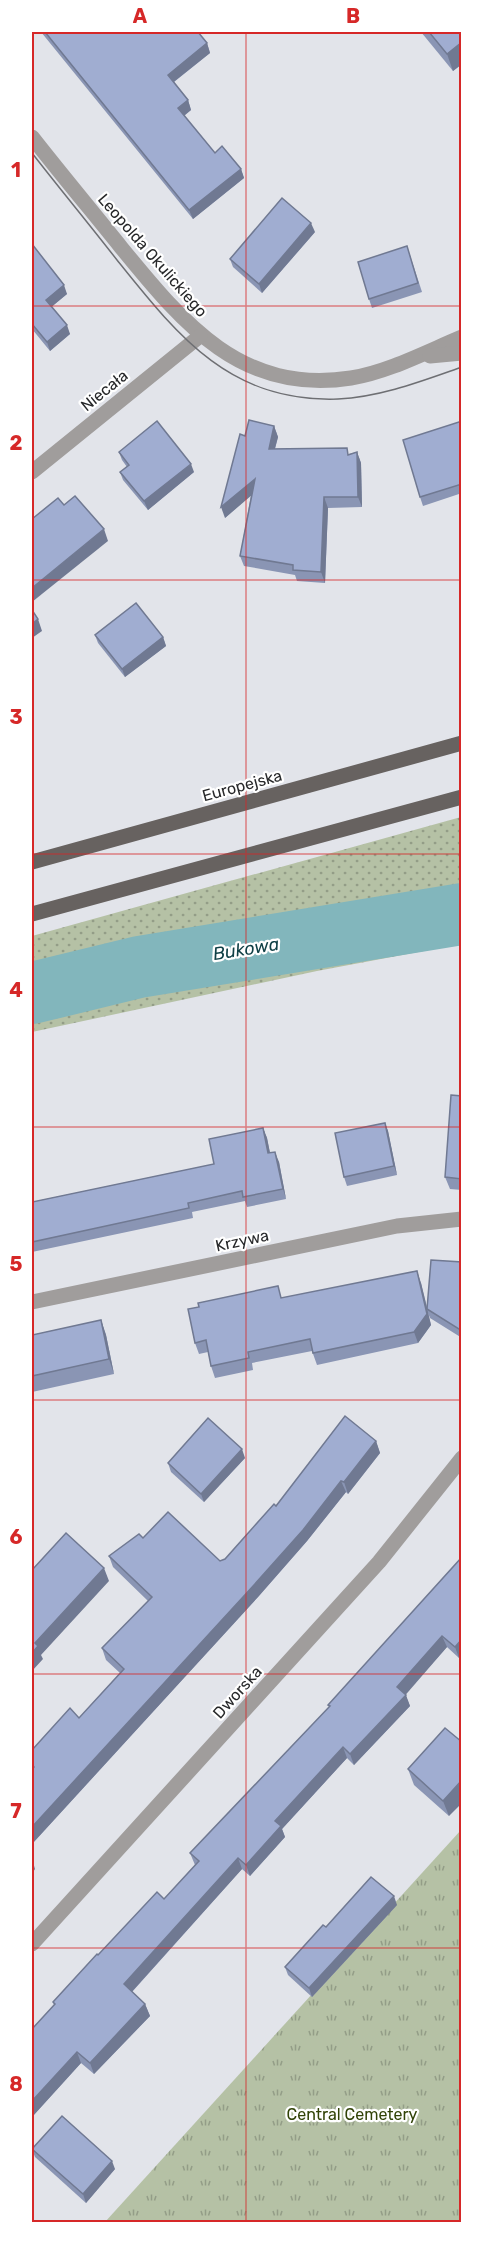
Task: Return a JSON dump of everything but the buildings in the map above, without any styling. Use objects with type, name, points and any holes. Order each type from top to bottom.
[{"type":"main road","name":"Europejska","points":[[32,862],[462,742]]},
{"type":"main road","points":[[32,915],[462,797]]},
{"type":"street","name":"Leopolda Okulickiego","points":[[32,137],[151,284],[200,336],[232,358],[251,367],[300,380],[354,378],[462,338]]},
{"type":"street","name":"Niecała","points":[[32,472],[200,336]]},
{"type":"street","name":"Leopolda Okulickiego","points":[[406,360],[462,353]]},
{"type":"street","name":"Krzywa","points":[[32,1302],[396,1226],[462,1219]]},
{"type":"street","name":"Dworska","points":[[32,1944],[379,1562],[462,1458]]},
{"type":"green space","points":[[461,817],[461,944],[317,971],[32,1032],[32,936]]},
{"type":"green space","name":"Central Cemetery","points":[[461,1830],[461,2222],[105,2222]]},
{"type":"waterway","name":"Bukowa","points":[[32,993],[139,967],[462,914]]},
{"type":"tram line","points":[[32,153],[162,314],[210,360],[237,377],[266,390],[300,397],[338,399],[386,392],[462,367]]}]
